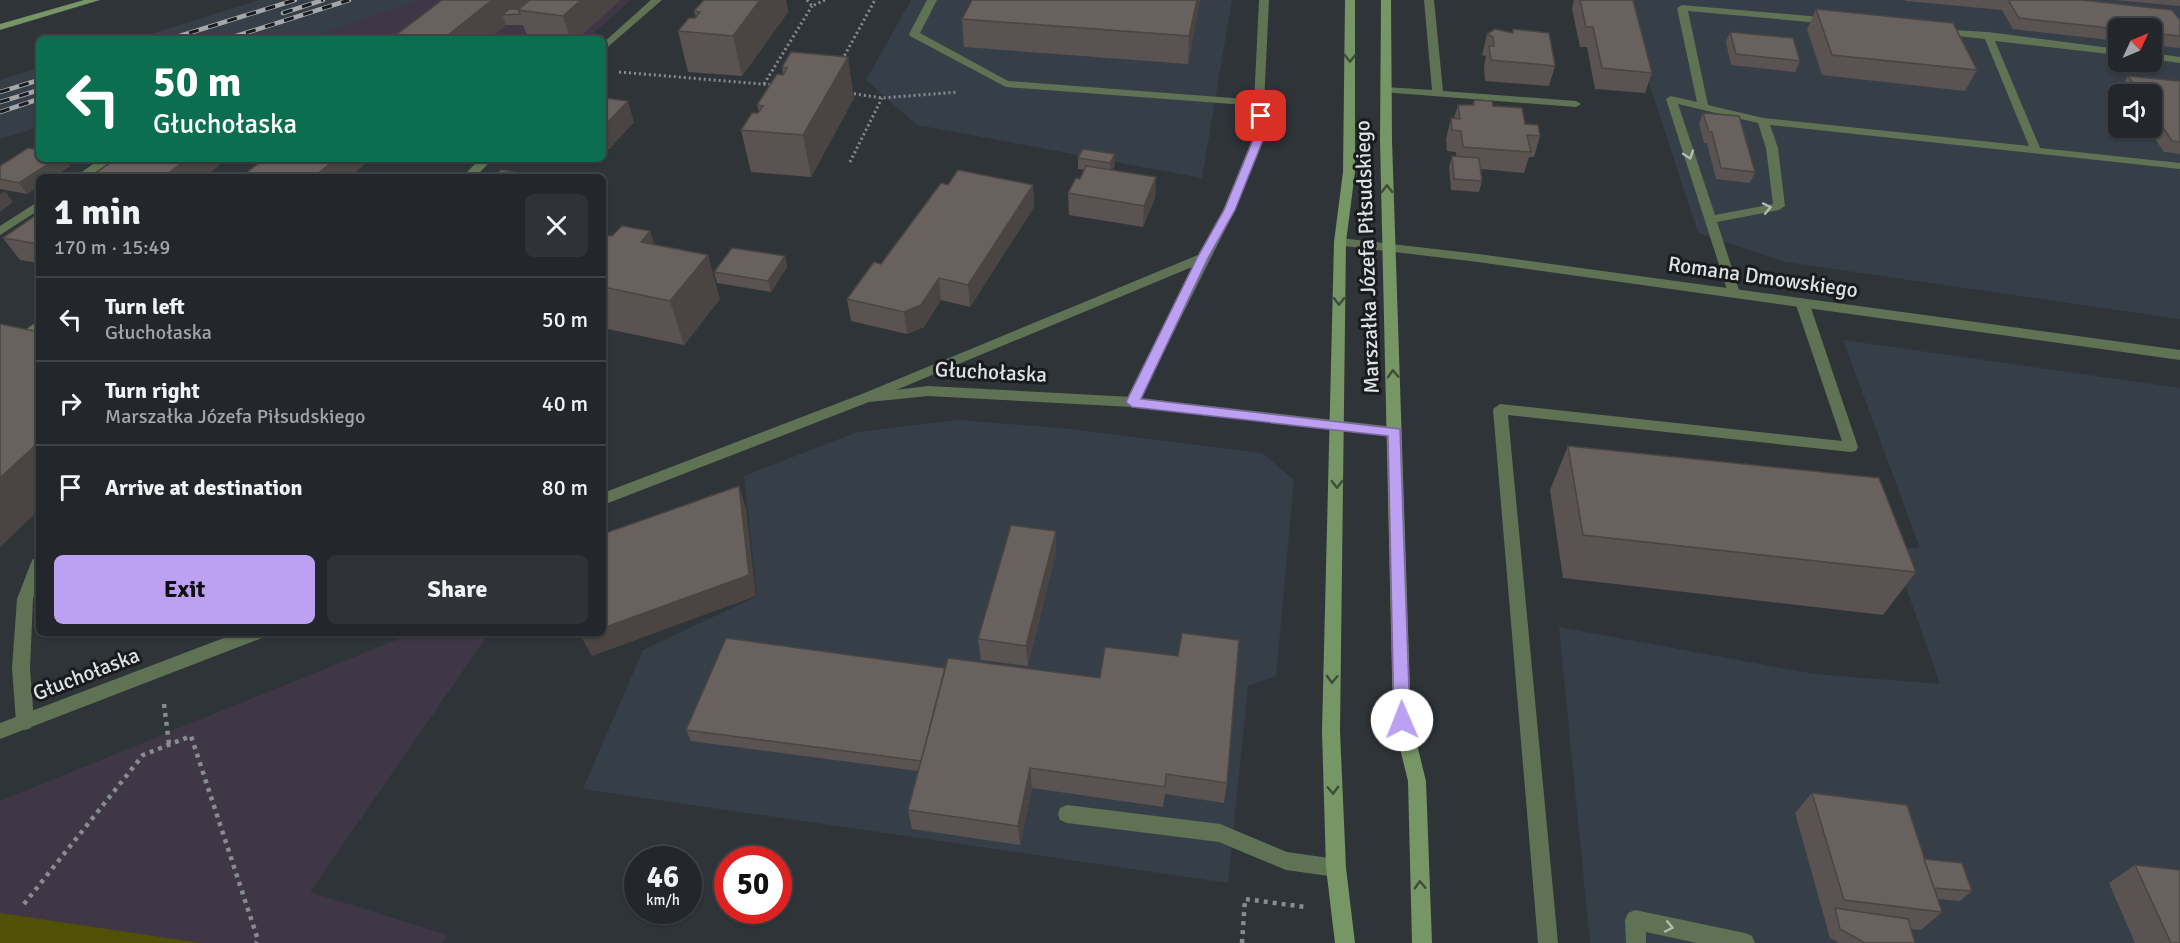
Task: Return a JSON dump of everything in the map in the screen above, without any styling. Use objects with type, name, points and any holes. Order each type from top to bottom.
[{"type":"main road","points":[[0,27],[95,0]]},
{"type":"main road","name":"Marszałka Józefa Piłsudskiego","points":[[1345,943],[1336,868],[1331,732],[1340,242],[1349,172],[1350,0]]},
{"type":"main road","name":"Marszałka Józefa Piłsudskiego","points":[[1386,0],[1389,248],[1402,720],[1417,781],[1422,943]]},
{"type":"street","points":[[606,45],[657,0]]},
{"type":"street","points":[[932,0],[915,34],[1006,84],[1259,102]]},
{"type":"street","points":[[1132,402],[1229,210],[1262,130],[1259,102],[1264,0]]},
{"type":"street","points":[[1430,0],[1438,93]]},
{"type":"street","points":[[1703,107],[1680,4],[1846,22]]},
{"type":"street","points":[[1929,30],[1988,35],[2108,51]]},
{"type":"street","points":[[1988,35],[2035,148]]},
{"type":"street","points":[[2162,58],[2180,60]]},
{"type":"street","points":[[1386,90],[1576,104]]},
{"type":"street","points":[[1734,293],[1671,99],[1763,121],[2035,148],[2177,167]]},
{"type":"street","points":[[1710,220],[1779,206],[1772,148],[1763,121]]},
{"type":"street","points":[[85,174],[102,162]]},
{"type":"street","points":[[471,174],[484,162]]},
{"type":"street","points":[[0,231],[36,207]]},
{"type":"street","name":"Romana Dmowskiego","points":[[1340,242],[1802,302],[2180,355]]},
{"type":"street","points":[[867,397],[1203,258]]},
{"type":"street","points":[[1548,943],[1500,409],[1851,447],[1802,302]]},
{"type":"street","name":"Głuchołaska","points":[[606,498],[867,397],[928,391],[1132,402],[1395,432]]},
{"type":"street","points":[[25,722],[21,668],[25,599],[36,571]]},
{"type":"street","name":"Głuchołaska","points":[[0,731],[248,636]]},
{"type":"street","points":[[1067,814],[1220,832],[1286,861],[1336,868]]},
{"type":"street","points":[[1636,943],[1635,920],[1745,943]]},
{"type":"path","points":[[807,0],[812,6]]},
{"type":"path","points":[[764,84],[812,6],[825,0]]},
{"type":"path","points":[[837,70],[875,0]]},
{"type":"path","points":[[613,71],[774,85]]},
{"type":"path","points":[[849,93],[882,98],[958,93],[1006,84]]},
{"type":"path","points":[[850,162],[882,98]]},
{"type":"path","points":[[160,670],[169,744]]},
{"type":"path","points":[[24,904],[142,755],[191,736],[258,940],[256,943]]},
{"type":"path","points":[[1242,943],[1245,899],[1305,907]]},
{"type":"shaded area","points":[[260,0],[421,0],[316,36],[144,36]]},
{"type":"shaded area","points":[[421,0],[631,0],[590,36],[316,36]]},
{"type":"shaded area","points":[[911,0],[1232,0],[1202,178],[917,125],[866,80]]},
{"type":"shaded area","points":[[1622,0],[2180,0],[2180,319],[1785,262],[1698,233]]},
{"type":"shaded area","points":[[36,69],[36,128],[0,139],[0,80]]},
{"type":"shaded area","points":[[1843,340],[2180,388],[2180,943],[1590,943],[1559,627],[1814,674],[1940,684],[1892,547],[1920,548]]},
{"type":"shaded area","points":[[958,420],[1071,429],[1262,453],[1294,480],[1276,676],[1248,686],[1228,883],[583,789],[643,650],[757,596],[744,476],[857,432]]},
{"type":"shaded area","points":[[406,636],[487,636],[310,892],[447,935],[443,943],[0,943],[0,801]]},
{"type":"shaded area","points":[[0,913],[200,943],[0,943]]},
{"type":"building","points":[[442,0],[492,0],[447,36],[395,36]]},
{"type":"building","points":[[530,0],[581,0],[563,16],[518,10]]},
{"type":"building","points":[[704,0],[760,0],[733,36],[678,31],[689,18],[695,18],[700,12],[694,11]]},
{"type":"building","points":[[972,0],[1197,0],[1189,36],[962,19]]},
{"type":"building","points":[[1580,0],[1633,0],[1652,73],[1602,68],[1593,27],[1586,27]]},
{"type":"building","points":[[2008,0],[2082,0],[2172,10],[2180,20],[2180,36],[2162,34],[2162,18],[2108,18],[2108,28],[2019,18]]},
{"type":"building","points":[[509,9],[519,9],[520,14],[502,15]]},
{"type":"building","points":[[1816,9],[1953,23],[1977,70],[1832,55]]},
{"type":"building","points":[[1495,29],[1513,33],[1513,29],[1549,33],[1555,66],[1491,60],[1489,46],[1494,46],[1493,37],[1487,34]]},
{"type":"building","points":[[1730,32],[1793,38],[1800,61],[1736,54]]},
{"type":"building","points":[[791,52],[848,57],[803,135],[741,130],[752,113],[758,113],[763,106],[757,105],[777,74],[783,75],[787,68],[782,67]]},
{"type":"building","points":[[2128,76],[2180,81],[2180,142],[2172,141],[2162,126],[2162,84],[2134,84]]},
{"type":"building","points":[[606,98],[628,101],[606,124]]},
{"type":"building","points":[[1474,100],[1492,101],[1493,106],[1522,108],[1525,124],[1538,125],[1540,136],[1527,135],[1531,152],[1463,147],[1461,131],[1452,130],[1451,118],[1460,119],[1458,105],[1474,105]]},
{"type":"building","points":[[1703,113],[1739,116],[1755,172],[1721,168],[1712,132],[1709,132]]},
{"type":"building","points":[[28,148],[36,149],[36,162],[51,162],[19,183],[0,179],[0,166]]},
{"type":"building","points":[[1083,149],[1115,154],[1110,163],[1078,158]]},
{"type":"building","points":[[1452,156],[1479,158],[1482,181],[1454,179]]},
{"type":"building","points":[[112,162],[183,162],[167,174],[94,174]]},
{"type":"building","points":[[260,162],[332,162],[318,174],[245,174]]},
{"type":"building","points":[[1086,166],[1156,177],[1144,206],[1068,193],[1076,178],[1080,179]]},
{"type":"building","points":[[501,170],[525,174],[497,174]]},
{"type":"building","points":[[958,170],[1033,185],[968,285],[939,278],[921,305],[904,312],[847,299],[874,262],[881,264],[941,183],[948,185]]},
{"type":"building","points":[[36,215],[36,244],[3,238]]},
{"type":"building","points":[[622,226],[650,231],[641,242],[708,255],[670,301],[606,288],[606,235],[612,236]]},
{"type":"building","points":[[732,248],[785,256],[768,281],[714,272]]},
{"type":"building","points":[[0,324],[36,331],[36,445],[0,478]]},
{"type":"building","points":[[1568,446],[1879,478],[1916,572],[1583,535]]},
{"type":"building","points":[[739,486],[749,575],[606,627],[606,533]]},
{"type":"building","points":[[1011,525],[1056,531],[1026,646],[978,639]]},
{"type":"building","points":[[1182,633],[1239,640],[1227,783],[1166,774],[1165,787],[1030,768],[1018,826],[908,810],[948,658],[1100,678],[1105,647],[1178,656]]},
{"type":"building","points":[[726,638],[945,668],[921,761],[686,730]]},
{"type":"building","points":[[1812,793],[1907,805],[1942,912],[1844,900]]},
{"type":"building","points":[[1924,859],[1962,863],[1972,891],[1934,888]]},
{"type":"building","points":[[2135,865],[2180,870],[2180,943],[2171,943]]},
{"type":"building","points":[[1835,908],[1908,919],[1915,943],[1865,943],[1840,929]]},
{"type":"railway","points":[[180,36],[295,0]]},
{"type":"railway","points":[[283,13],[323,0]]},
{"type":"railway","points":[[236,36],[349,0]]},
{"type":"railway","points":[[0,92],[36,81]]},
{"type":"railway","points":[[0,102],[36,91]]},
{"type":"railway","points":[[0,112],[36,100]]},
{"type":"route","points":[[1261,116],[1262,130],[1229,210],[1132,402],[1395,432],[1402,720]]}]
